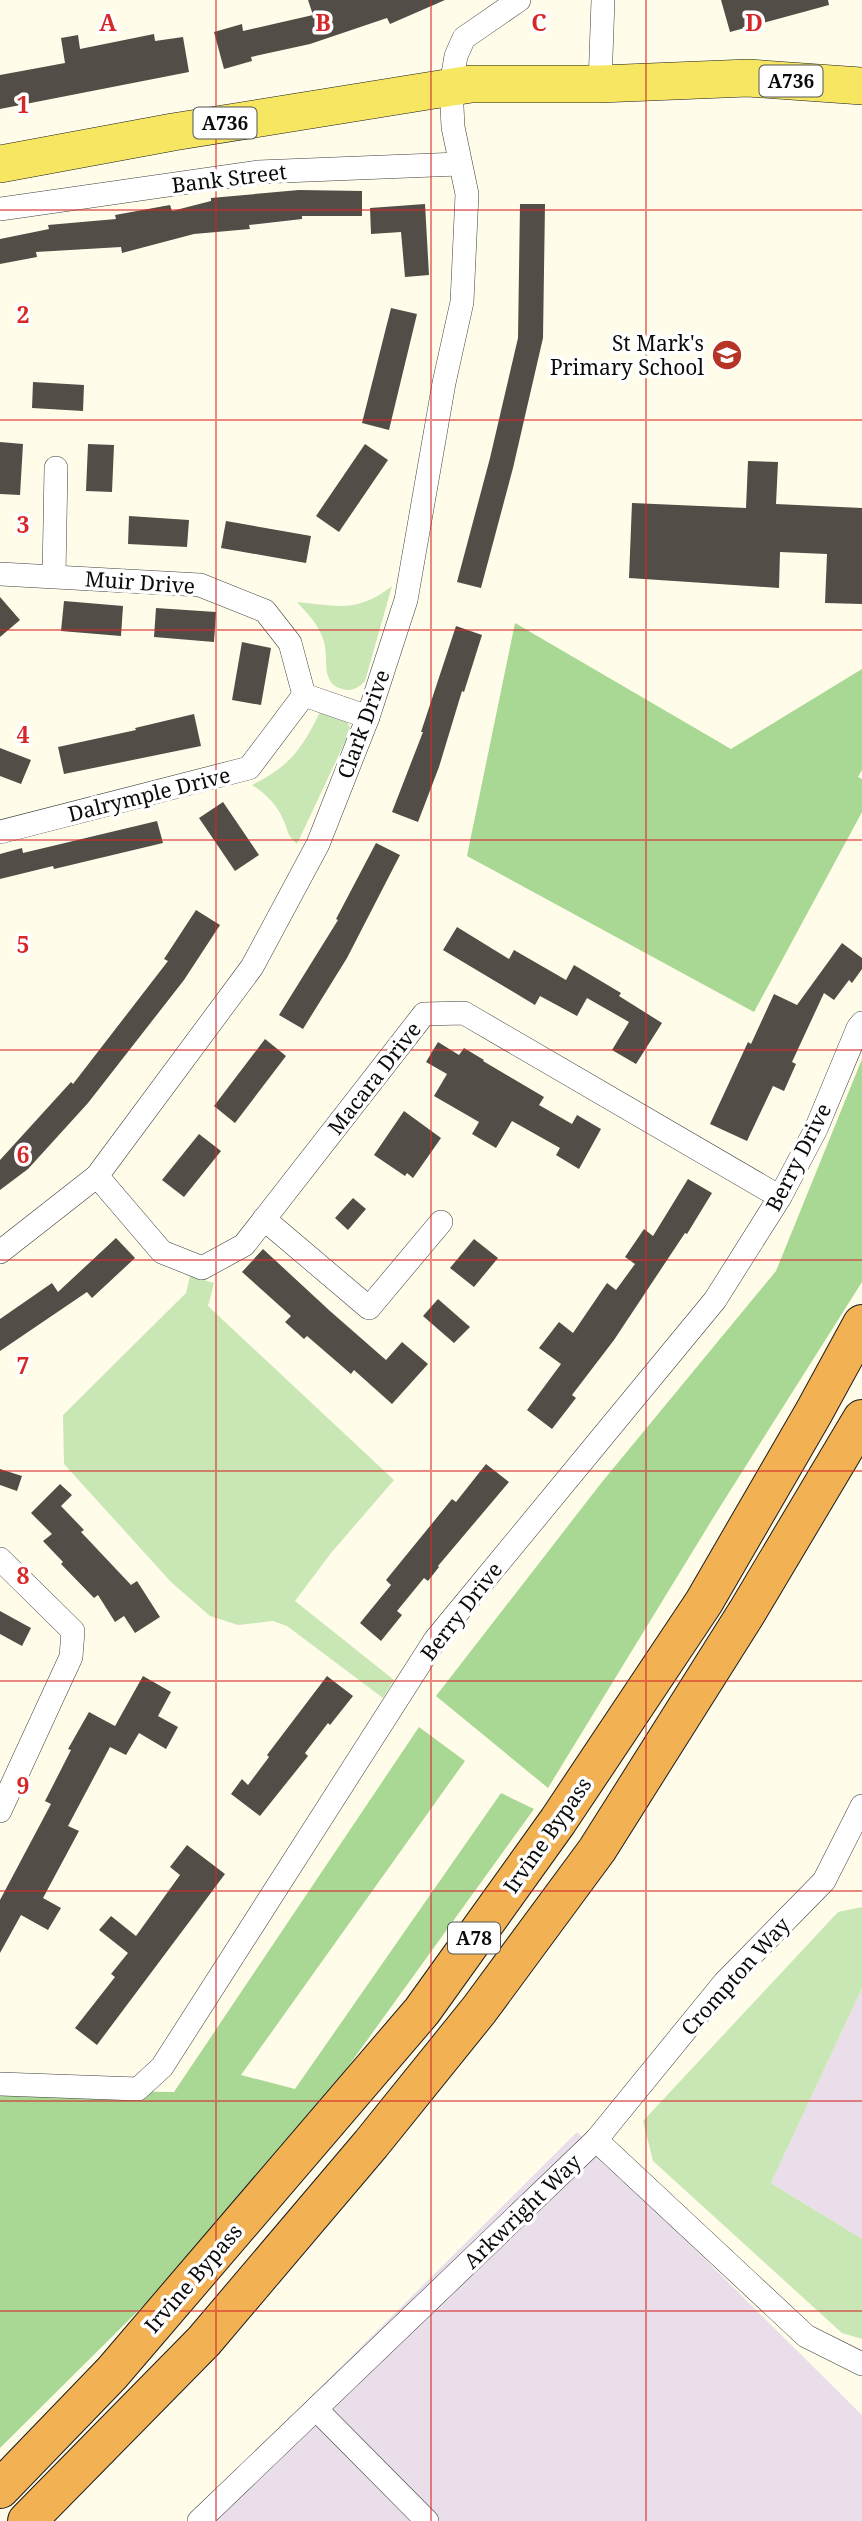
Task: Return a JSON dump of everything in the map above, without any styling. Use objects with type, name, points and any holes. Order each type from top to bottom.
[{"type":"highway","name":"Irvine Bypass","points":[[0,2488],[112,2373],[422,2011],[558,1821],[704,1602],[862,1325]]},
{"type":"highway","name":"A78","points":[[27,2521],[204,2341],[371,2144],[479,2010],[597,1850],[747,1612],[862,1419]]},
{"type":"main road","name":"A736","points":[[0,164],[451,86],[748,78],[862,86]]},
{"type":"street","points":[[451,86],[456,56],[464,38],[519,0]]},
{"type":"street","points":[[600,0],[600,84]]},
{"type":"street","name":"Clark Drive","points":[[0,1252],[97,1176],[252,967],[318,844],[368,717],[406,600],[444,383],[462,302],[467,194],[453,127],[451,86]]},
{"type":"street","name":"Bank Street","points":[[0,209],[258,172],[459,164]]},
{"type":"street","points":[[54,575],[56,468]]},
{"type":"street","name":"Muir Drive","points":[[0,573],[200,585],[265,611],[290,643],[304,695]]},
{"type":"street","points":[[304,695],[368,717]]},
{"type":"street","name":"Dalrymple Drive","points":[[0,832],[249,768],[304,695]]},
{"type":"street","name":"Macara Drive","points":[[97,1176],[162,1252],[202,1268],[244,1245],[424,1014],[464,1013],[780,1197]]},
{"type":"street","name":"Berry Drive","points":[[0,2084],[138,2089],[162,2067],[435,1640],[715,1300],[780,1197],[816,1129],[862,1023]]},
{"type":"street","points":[[264,1219],[369,1308],[441,1222]]},
{"type":"street","points":[[0,1559],[73,1631],[71,1657],[0,1811]]},
{"type":"street","name":"Crompton Way","points":[[596,2140],[724,1983],[824,1881],[862,1806]]},
{"type":"street","name":"Arkwright Way","points":[[199,2521],[596,2140],[806,2336],[862,2364]]},
{"type":"street","points":[[316,2409],[427,2521]]},
{"type":"shaded area","points":[[862,1988],[862,2239],[771,2183]]},
{"type":"shaded area","points":[[577,2132],[862,2415],[862,2521],[186,2521]]},
{"type":"green space","points":[[392,586],[365,681],[352,690],[335,686],[328,676],[320,631],[297,602],[347,606],[380,595]]},
{"type":"green space","points":[[515,623],[731,749],[862,669],[862,770],[858,777],[862,779],[862,812],[754,1012],[467,856]]},
{"type":"green space","points":[[320,712],[341,712],[351,729],[297,844],[289,835],[274,804],[252,785],[276,771],[294,755]]},
{"type":"green space","points":[[862,1059],[862,1282],[718,1510],[548,1788],[436,1696],[602,1482],[776,1271]]},
{"type":"green space","points":[[190,1276],[214,1283],[208,1306],[394,1480],[331,1553],[295,1601],[394,1680],[383,1698],[287,1626],[273,1621],[238,1625],[210,1616],[171,1582],[64,1464],[63,1415],[186,1293]]},
{"type":"green space","points":[[419,1727],[465,1761],[241,2075],[295,2089],[501,1793],[534,1809],[334,2086],[153,2296],[0,2448],[0,2090],[174,2092]]},
{"type":"green space","points":[[862,1907],[862,1988],[771,2183],[862,2239],[862,2339],[842,2333],[653,2161],[643,2121],[838,1912]]},
{"type":"building","points":[[308,0],[445,0],[390,24],[387,18],[310,44],[251,57],[252,61],[224,69],[214,32],[242,24],[243,31],[313,15]]},
{"type":"building","points":[[721,0],[828,0],[829,5],[730,32]]},
{"type":"building","points":[[154,34],[155,41],[183,37],[189,72],[0,109],[0,75],[65,63],[61,38],[78,35],[80,49]]},
{"type":"building","points":[[299,190],[362,191],[362,216],[302,216],[302,219],[249,225],[250,229],[194,234],[122,253],[121,247],[36,252],[37,257],[0,264],[0,239],[49,229],[48,225],[116,219],[115,215],[170,205],[172,211],[211,201],[211,198]]},
{"type":"building","points":[[425,204],[429,275],[405,277],[401,232],[371,234],[370,208]]},
{"type":"building","points":[[520,204],[545,204],[543,338],[513,468],[481,588],[457,582],[518,338]]},
{"type":"building","points":[[391,308],[417,314],[389,430],[362,423]]},
{"type":"building","points":[[33,382],[84,385],[83,411],[32,408]]},
{"type":"building","points":[[0,442],[23,444],[20,495],[0,494]]},
{"type":"building","points":[[88,444],[114,445],[112,492],[86,491]]},
{"type":"building","points":[[365,444],[388,460],[339,532],[316,516]]},
{"type":"building","points":[[748,461],[778,462],[776,504],[862,508],[862,604],[825,603],[827,554],[780,552],[779,588],[629,578],[632,503],[746,508]]},
{"type":"building","points":[[129,516],[189,520],[187,547],[128,544]]},
{"type":"building","points":[[226,521],[311,536],[306,563],[221,548]]},
{"type":"building","points":[[0,597],[20,620],[0,637]]},
{"type":"building","points":[[64,601],[123,606],[121,636],[61,631]]},
{"type":"building","points":[[156,608],[216,612],[214,642],[154,637]]},
{"type":"building","points":[[456,626],[482,635],[418,822],[392,812],[423,732]]},
{"type":"building","points":[[242,642],[271,648],[261,705],[232,700]]},
{"type":"building","points":[[194,714],[201,746],[64,774],[58,747]]},
{"type":"building","points":[[0,748],[31,760],[21,784],[0,776]]},
{"type":"building","points":[[223,802],[259,855],[235,871],[199,818]]},
{"type":"building","points":[[157,821],[163,843],[0,879],[0,854],[22,848],[23,853]]},
{"type":"building","points":[[376,843],[400,855],[347,958],[303,1029],[279,1015],[338,920],[336,919]]},
{"type":"building","points":[[196,910],[220,925],[184,980],[88,1103],[28,1169],[0,1190],[0,1160],[71,1082],[73,1084],[168,961],[164,959]]},
{"type":"building","points":[[457,927],[509,959],[514,950],[566,980],[574,965],[621,993],[619,996],[662,1023],[636,1064],[612,1050],[629,1022],[587,998],[577,1016],[540,996],[535,1005],[443,950]]},
{"type":"building","points":[[842,943],[862,958],[862,969],[852,983],[849,980],[834,1000],[824,993],[792,1062],[796,1064],[784,1091],[773,1086],[747,1141],[710,1124],[748,1042],[751,1044],[774,994],[797,1005]]},
{"type":"building","points":[[265,1039],[286,1056],[235,1123],[214,1106]]},
{"type":"building","points":[[438,1042],[459,1055],[464,1048],[484,1060],[544,1097],[539,1105],[572,1124],[577,1115],[601,1129],[579,1169],[556,1155],[560,1148],[512,1121],[496,1148],[472,1134],[479,1122],[434,1096],[447,1074],[426,1062]]},
{"type":"building","points":[[404,1111],[441,1138],[413,1178],[407,1173],[405,1176],[374,1155]]},
{"type":"building","points":[[199,1134],[221,1151],[184,1197],[162,1180]]},
{"type":"building","points":[[688,1179],[712,1193],[614,1340],[572,1395],[576,1398],[552,1429],[527,1410],[561,1364],[539,1348],[559,1322],[573,1333],[607,1283],[616,1290],[635,1264],[625,1257],[644,1229],[653,1236]]},
{"type":"building","points":[[353,1198],[366,1209],[348,1230],[335,1218]]},
{"type":"building","points":[[116,1238],[135,1258],[92,1298],[87,1292],[0,1351],[0,1319],[52,1283],[58,1292]]},
{"type":"building","points":[[474,1239],[498,1258],[474,1287],[450,1268]]},
{"type":"building","points":[[263,1249],[386,1360],[402,1342],[428,1364],[392,1404],[354,1370],[351,1374],[307,1336],[304,1339],[285,1322],[291,1316],[242,1272]]},
{"type":"building","points":[[438,1299],[470,1327],[454,1343],[423,1316]]},
{"type":"building","points":[[486,1464],[509,1482],[428,1581],[424,1578],[397,1611],[402,1615],[381,1641],[360,1623],[391,1585],[386,1580],[452,1499],[456,1502]]},
{"type":"building","points":[[0,1469],[22,1476],[17,1491],[0,1485]]},
{"type":"building","points":[[60,1484],[72,1495],[61,1506],[84,1530],[81,1532],[131,1585],[137,1581],[160,1617],[135,1633],[124,1616],[115,1622],[98,1595],[94,1598],[43,1541],[52,1534],[31,1513]]},
{"type":"building","points":[[0,1611],[31,1628],[22,1646],[0,1634]]},
{"type":"building","points":[[143,1676],[171,1692],[158,1716],[178,1727],[166,1749],[139,1733],[126,1755],[110,1747],[68,1826],[79,1831],[43,1898],[61,1908],[48,1930],[21,1915],[0,1953],[0,1900],[51,1804],[45,1801],[71,1750],[68,1749],[89,1712],[115,1726]]},
{"type":"building","points":[[327,1676],[353,1696],[330,1725],[328,1723],[305,1753],[308,1756],[260,1816],[231,1794],[242,1779],[248,1785],[269,1757],[267,1755]]},
{"type":"building","points":[[187,1845],[225,1874],[97,2045],[75,2028],[115,1977],[111,1974],[128,1953],[99,1930],[111,1916],[136,1936],[180,1875],[170,1867]]},
{"type":"place","name":"St Mark's Primary School","points":[[727,355]]}]
